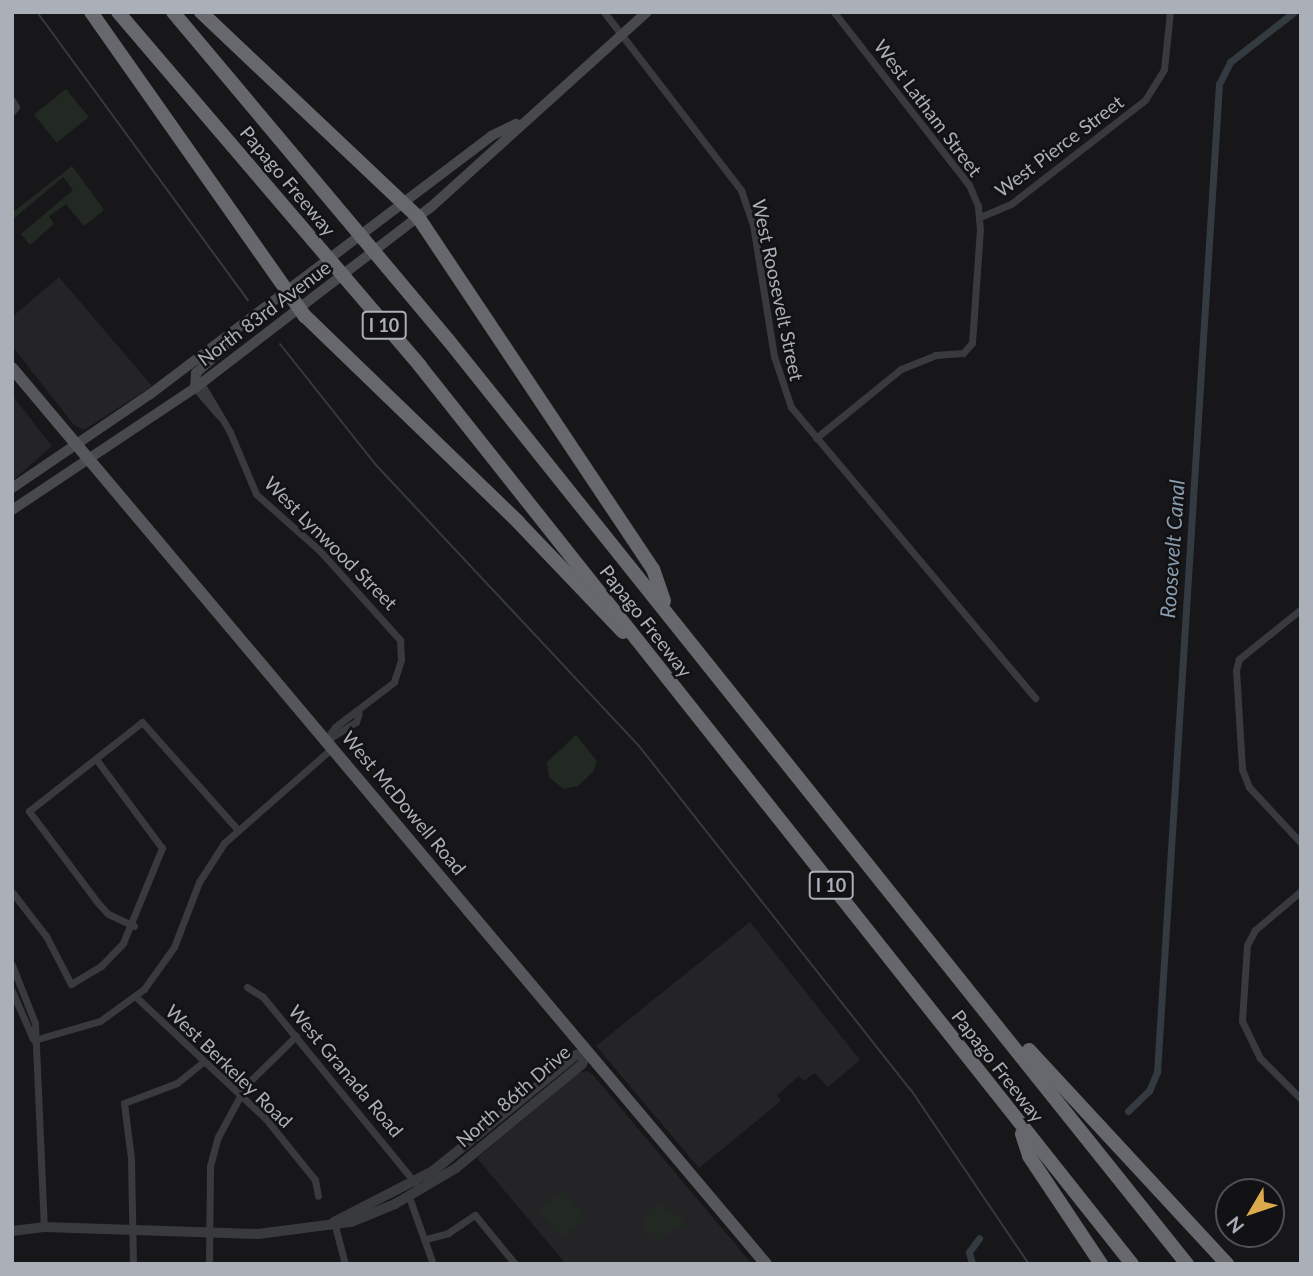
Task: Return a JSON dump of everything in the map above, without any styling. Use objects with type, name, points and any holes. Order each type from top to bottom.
[{"type":"highway","points":[[91,12],[299,308],[518,522],[612,624],[641,645]]},
{"type":"highway","name":"Papago Freeway","points":[[118,12],[420,366],[1132,1264]]},
{"type":"highway","name":"Papago Freeway","points":[[173,12],[449,341],[970,989],[1187,1264]]},
{"type":"highway","points":[[201,12],[418,217],[653,569],[668,612]]},
{"type":"highway","points":[[970,989],[1227,1264]]},
{"type":"highway","points":[[1020,1126],[1029,1156],[1101,1264]]},
{"type":"main road","name":"North 83rd Avenue","points":[[12,510],[198,385],[418,217],[501,148],[519,123],[647,12]]},
{"type":"main road","name":"North 83rd Avenue","points":[[12,488],[232,333],[491,136],[519,123]]},
{"type":"main road","points":[[198,385],[196,373],[224,348],[232,333]]},
{"type":"main road","name":"West McDowell Road","points":[[12,368],[766,1264]]},
{"type":"street","name":"West Roosevelt Street","points":[[604,12],[741,190],[753,224],[781,386],[791,407],[1035,698]]},
{"type":"street","name":"West Latham Street","points":[[816,438],[901,369],[935,355],[963,353],[972,342],[980,216],[968,186],[834,12]]},
{"type":"street","name":"West Pierce Street","points":[[980,216],[1011,204],[1145,100],[1164,69],[1170,12]]},
{"type":"street","name":"West Lynwood Street","points":[[198,385],[221,417],[257,494],[309,540],[387,622],[402,651],[394,682],[359,713],[335,727],[329,744]]},
{"type":"street","points":[[1299,613],[1238,660],[1236,670],[1242,769],[1259,802],[1301,843]]},
{"type":"street","points":[[134,926],[108,914],[29,811],[142,722],[237,829]]},
{"type":"street","points":[[34,1040],[88,1027],[135,996],[174,947],[199,882],[237,829],[329,744]]},
{"type":"street","points":[[12,891],[46,936],[71,984],[114,954],[134,926],[162,848],[96,759]]},
{"type":"street","points":[[1301,891],[1255,930],[1247,945],[1245,1033],[1260,1058],[1301,1099]]},
{"type":"street","points":[[12,965],[35,1023],[44,1227]]},
{"type":"street","name":"West Granada Road","points":[[247,987],[263,997],[415,1183]]},
{"type":"street","points":[[12,991],[34,1040]]},
{"type":"street","name":"West Berkeley Road","points":[[135,996],[238,1097],[266,1119],[316,1180],[318,1196]]},
{"type":"street","points":[[209,1264],[209,1166],[238,1097],[296,1036]]},
{"type":"street","name":"North 86th Drive","points":[[12,1231],[44,1227],[209,1234],[287,1231],[334,1222],[351,1222],[409,1196],[582,1064],[587,1052]]},
{"type":"street","points":[[133,1264],[131,1158],[124,1103],[177,1083],[202,1063]]},
{"type":"street","name":"North 86th Drive","points":[[334,1222],[444,1170]]},
{"type":"street","points":[[409,1196],[433,1264]]},
{"type":"street","points":[[426,1239],[448,1233],[475,1215],[515,1264]]},
{"type":"street","points":[[334,1222],[345,1264]]},
{"type":"shaded area","points":[[66,89],[89,117],[57,143],[34,115]]},
{"type":"shaded area","points":[[72,166],[104,210],[84,226],[66,204],[49,216],[54,224],[30,245],[21,234],[73,190],[63,177],[12,220],[12,213]]},
{"type":"shaded area","points":[[59,277],[152,386],[84,430],[74,425],[12,346],[12,317]]},
{"type":"shaded area","points":[[12,395],[52,446],[12,481]]},
{"type":"shaded area","points":[[576,735],[597,761],[593,772],[578,786],[563,789],[549,777],[547,762]]},
{"type":"shaded area","points":[[750,922],[860,1060],[828,1087],[815,1073],[804,1081],[799,1076],[777,1095],[781,1101],[699,1168],[596,1046]]},
{"type":"shaded area","points":[[587,1071],[752,1264],[566,1264],[477,1158],[578,1073]]},
{"type":"shaded area","points":[[563,1191],[585,1218],[561,1238],[539,1211]]},
{"type":"shaded area","points":[[661,1204],[677,1216],[680,1213],[684,1228],[676,1228],[659,1241],[643,1225],[648,1210]]},
{"type":"waterway","points":[[37,12],[248,300]]},
{"type":"waterway","name":"Roosevelt Canal","points":[[1128,1111],[1149,1091],[1157,1072],[1219,84],[1230,62],[1294,12]]},
{"type":"waterway","points":[[280,344],[376,465],[639,746],[911,1090],[1029,1264]]},
{"type":"waterway","name":"Roosevelt Canal","points":[[972,1264],[969,1252],[979,1238]]}]
